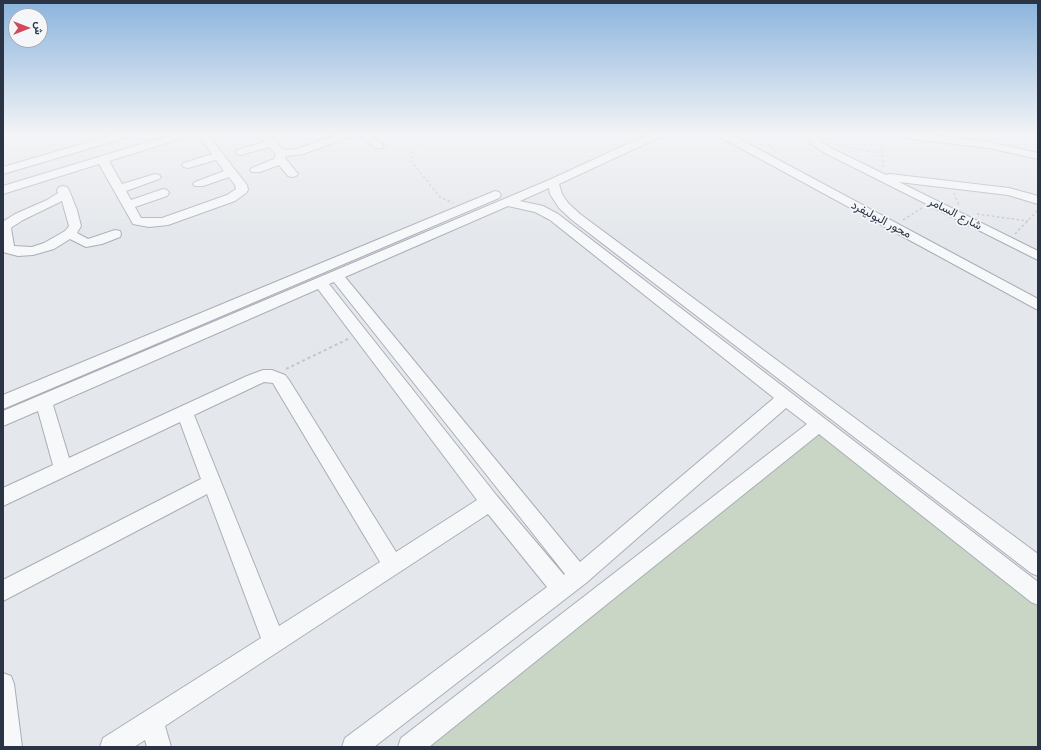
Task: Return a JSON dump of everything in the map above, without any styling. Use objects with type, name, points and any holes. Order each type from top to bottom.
[{"type":"street","points":[[3,178],[30,170]]},
{"type":"street","points":[[3,190],[67,170]]},
{"type":"street","points":[[108,170],[137,220],[149,224],[164,222],[236,196],[240,193],[242,187],[231,172],[198,184]]},
{"type":"street","points":[[290,170],[292,174]]},
{"type":"street","points":[[3,419],[336,275],[396,242],[468,206],[553,170]]},
{"type":"street","points":[[3,402],[396,242],[505,202],[579,170]]},
{"type":"street","name":"محور البوليفرد","points":[[789,170],[1038,305]]},
{"type":"street","name":"شارع السامر","points":[[867,170],[1038,256]]},
{"type":"street","points":[[49,176],[55,188],[64,192],[75,226],[70,234],[57,243],[42,249],[18,252],[8,249],[5,228],[19,217],[51,203],[64,192],[68,184],[64,171]]},
{"type":"street","points":[[879,176],[1009,192],[1038,200]]},
{"type":"street","points":[[119,189],[155,177]]},
{"type":"street","points":[[553,182],[556,194],[563,205],[576,217],[1038,566]]},
{"type":"street","points":[[927,200],[921,194],[924,188],[934,183]]},
{"type":"street","points":[[128,205],[163,193]]},
{"type":"street","points":[[505,202],[532,207],[554,216],[1038,595]]},
{"type":"street","points":[[35,211],[71,210]]},
{"type":"street","points":[[70,234],[86,243],[97,241],[115,234]]},
{"type":"street","points":[[336,275],[579,576]]},
{"type":"street","points":[[320,282],[490,502],[562,589]]},
{"type":"street","points":[[3,497],[253,380],[263,376],[272,376],[279,379],[283,384],[393,565]]},
{"type":"street","points":[[354,747],[579,576],[786,398]]},
{"type":"street","points":[[44,401],[63,469]]},
{"type":"street","points":[[185,413],[274,642]]},
{"type":"street","points":[[410,747],[820,424]]},
{"type":"street","points":[[3,592],[211,483]]},
{"type":"street","points":[[112,747],[490,502]]},
{"type":"street","points":[[3,684],[10,747]]},
{"type":"street","points":[[152,722],[159,747]]},
{"type":"path","points":[[417,170],[444,200],[454,204],[468,206]]},
{"type":"path","points":[[884,170],[892,172],[893,178]]},
{"type":"path","points":[[958,186],[960,190],[953,189],[959,206]]},
{"type":"path","points":[[903,220],[927,200]]},
{"type":"path","points":[[1008,241],[1038,210]]},
{"type":"path","points":[[977,214],[1028,221]]},
{"type":"path","points":[[272,376],[360,334]]},
{"type":"green space","points":[[820,433],[1038,604],[1038,747],[427,747]]}]
